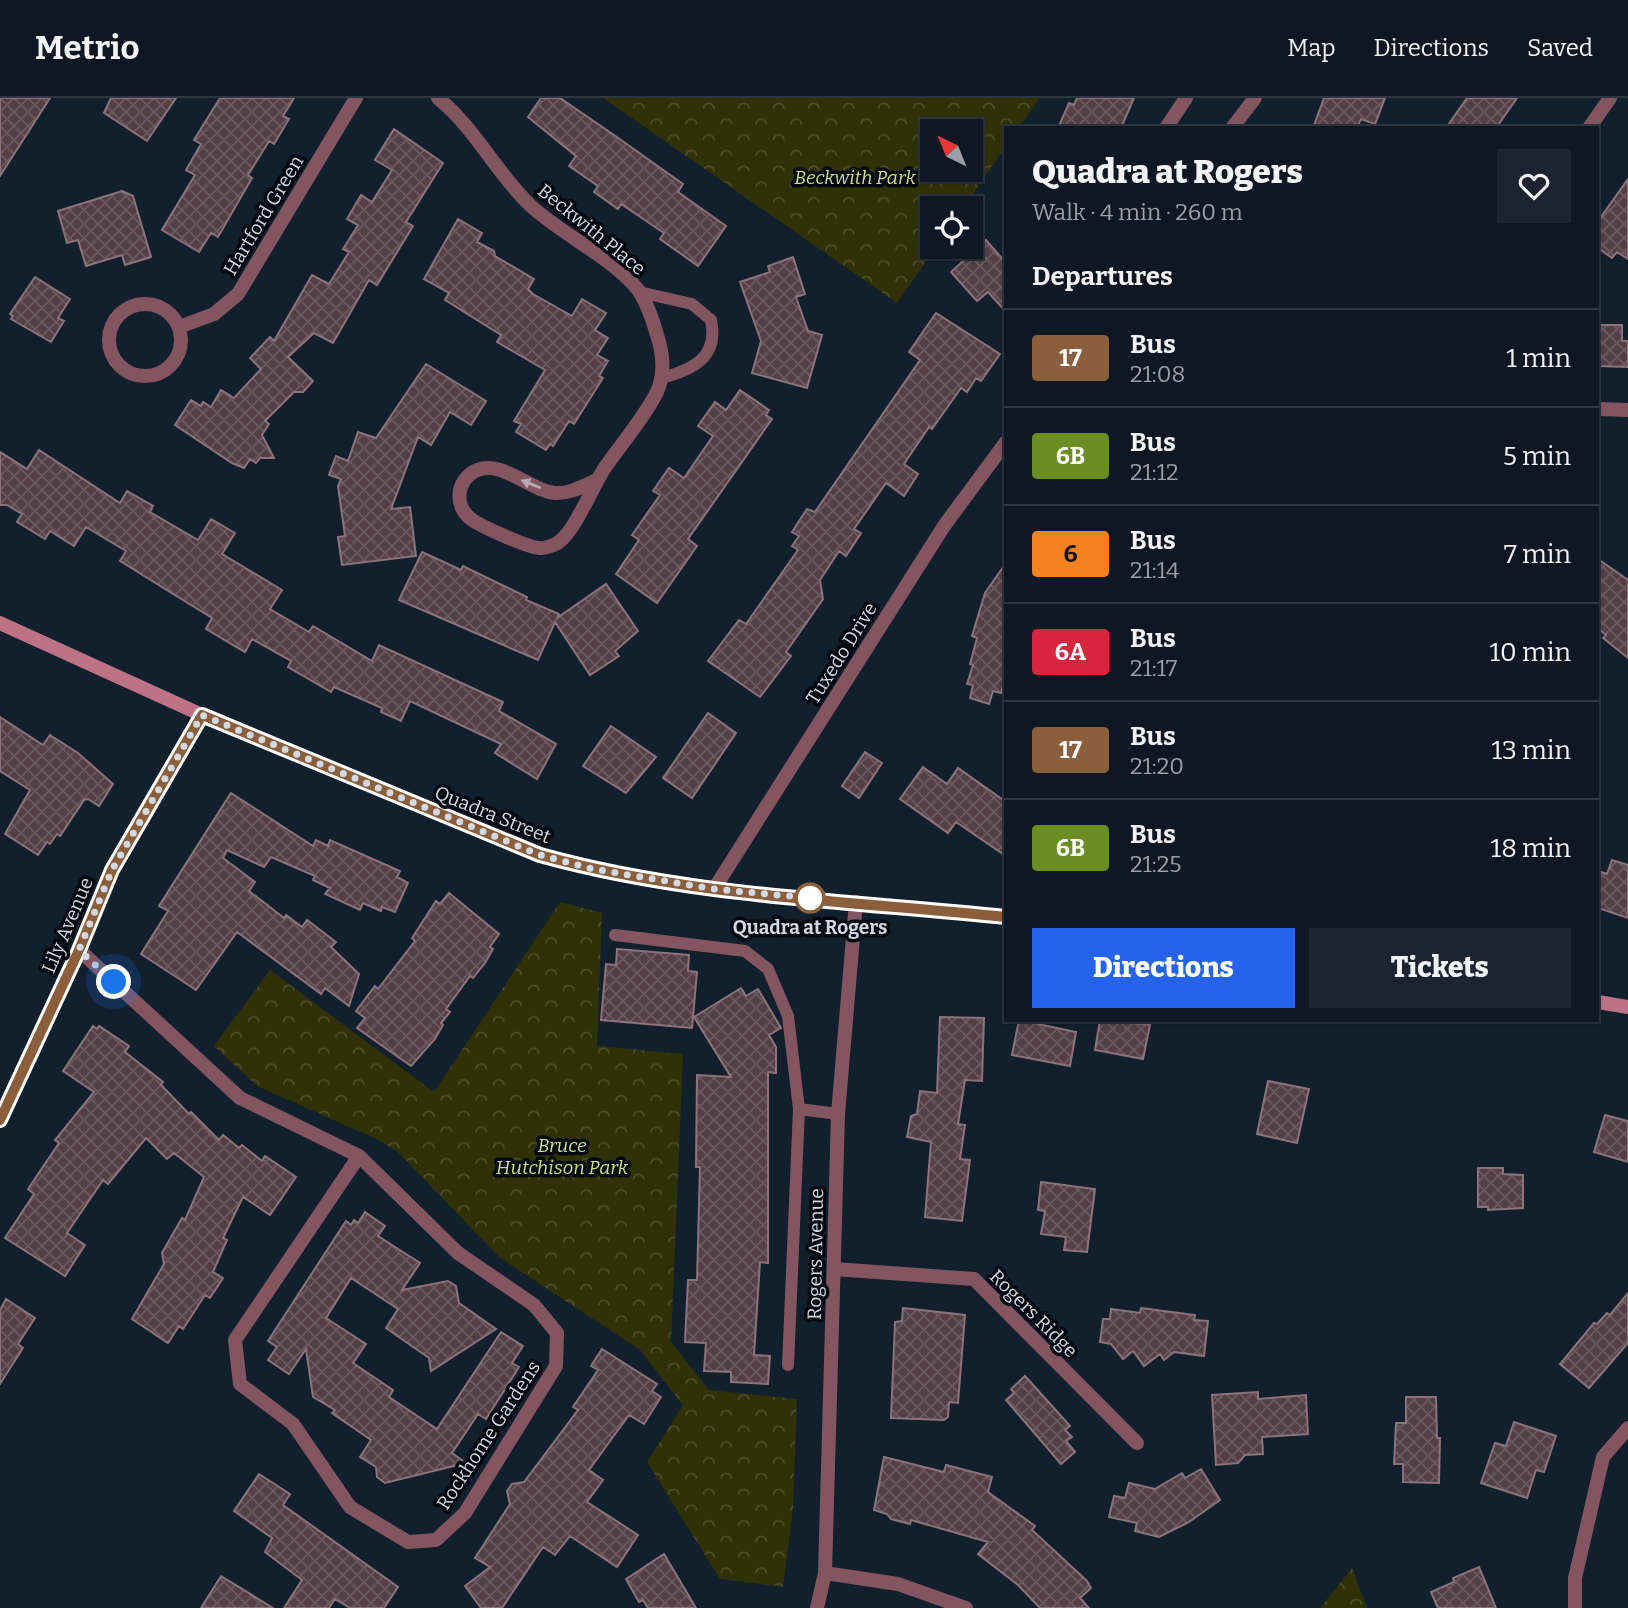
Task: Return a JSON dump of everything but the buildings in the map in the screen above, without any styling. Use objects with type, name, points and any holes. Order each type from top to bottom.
[{"type":"main road","name":"Quadra Street","points":[[0,623],[202,715],[540,855],[593,869],[714,889],[1004,917]]},
{"type":"main road","points":[[1599,1002],[1628,1007]]},
{"type":"street","name":"Hartford Green","points":[[179,327],[214,314],[239,294],[356,98]]},
{"type":"street","name":"Beckwith Place","points":[[438,98],[456,112],[484,145],[521,197],[549,223],[620,274],[639,292],[660,345],[662,378]]},
{"type":"street","points":[[1167,126],[1186,98]]},
{"type":"street","points":[[1234,126],[1255,98]]},
{"type":"street","points":[[1590,126],[1609,98]]},
{"type":"street","points":[[156,305],[170,314],[179,327],[182,343],[177,358],[166,370],[150,376],[134,375],[121,367],[111,354],[109,338],[114,322],[132,307],[156,305]]},
{"type":"street","points":[[596,481],[573,490],[554,493],[492,468],[475,471],[462,483],[458,496],[462,509],[471,519],[540,549],[558,544],[568,534],[596,481],[656,392],[662,378]]},
{"type":"street","points":[[1599,409],[1628,410]]},
{"type":"street","name":"Tuxedo Drive","points":[[714,889],[944,526],[1004,445]]},
{"type":"street","name":"Lily Avenue","points":[[0,1120],[79,950],[112,870],[202,715]]},
{"type":"street","name":"Rogers Avenue","points":[[817,1608],[825,1573],[838,1114],[856,902]]},
{"type":"street","name":"Rockhome Gardens","points":[[79,950],[240,1098],[359,1156],[458,1253],[534,1305],[557,1333],[556,1366],[465,1513],[436,1540],[408,1542],[350,1507],[293,1424],[240,1384],[235,1340],[359,1156]]},
{"type":"street","name":"Rogers Ridge","points":[[834,1269],[974,1279],[1137,1443]]},
{"type":"street","points":[[1575,1608],[1575,1578],[1603,1457],[1628,1428]]},
{"type":"street","points":[[825,1573],[898,1584],[966,1608]]},
{"type":"lane","points":[[639,292],[692,304],[711,320],[712,344],[707,356],[687,371],[662,378]]},
{"type":"lane","points":[[615,935],[745,951],[768,969],[788,1016],[799,1109],[788,1365]]},
{"type":"lane","points":[[799,1109],[838,1114]]},
{"type":"green space","name":"Beckwith Park","points":[[603,98],[1040,98],[1020,126],[1004,126],[1004,149],[984,178],[984,119],[920,119],[920,182],[981,182],[971,196],[920,196],[920,259],[928,259],[897,303]]},
{"type":"green space","name":"Bruce Hutchison Park","points":[[560,902],[602,913],[597,1046],[683,1054],[671,1342],[709,1390],[797,1399],[793,1509],[783,1587],[720,1579],[647,1462],[683,1405],[640,1350],[499,1257],[397,1151],[374,1138],[257,1086],[214,1046],[270,970],[434,1092]]},
{"type":"green space","points":[[1352,1568],[1367,1608],[1320,1608]]},
{"type":"bus line","name":"17","points":[[0,1120],[79,950],[112,870],[202,715],[540,855],[593,869],[714,889],[1004,917]]},
{"type":"place","name":"Quadra at Rogers","points":[[810,898]]},
{"type":"route","points":[[114,982],[79,950],[112,870],[202,715],[540,855],[593,869],[714,889],[810,898]]}]
